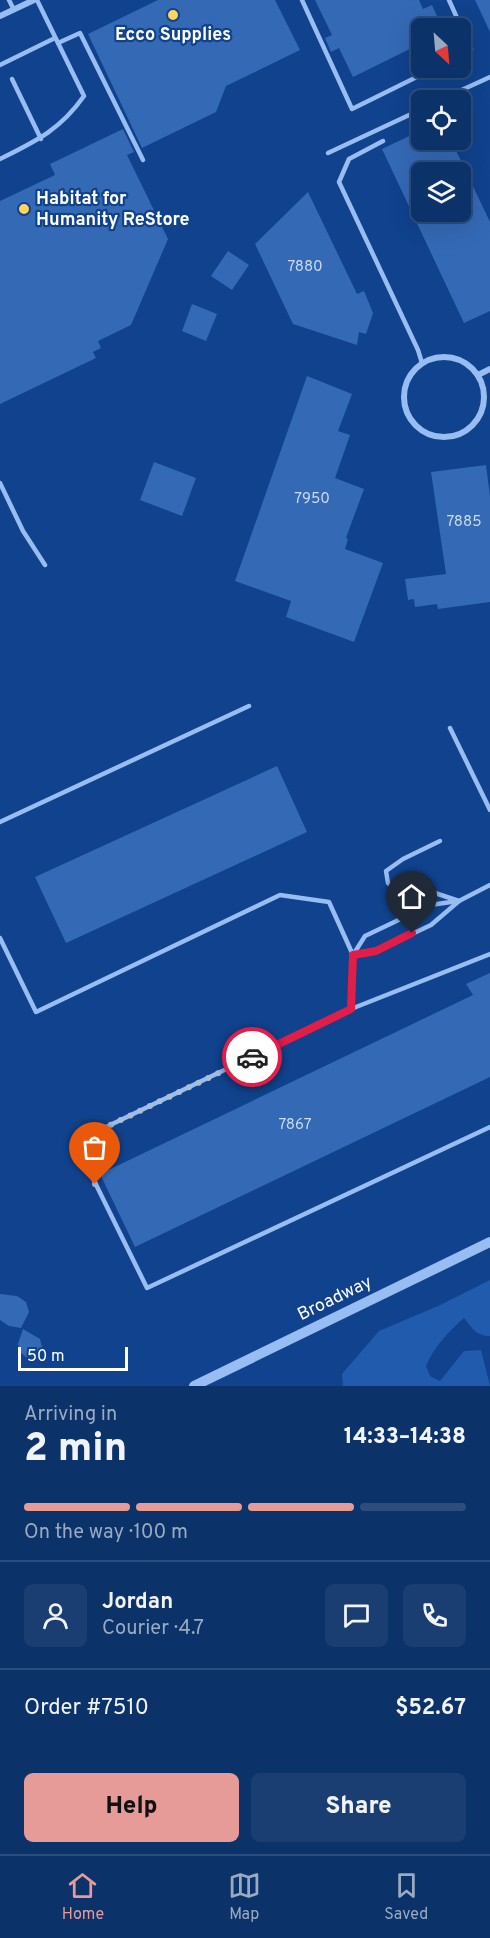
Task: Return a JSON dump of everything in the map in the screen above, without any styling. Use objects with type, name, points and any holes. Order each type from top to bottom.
[{"type":"street","points":[[0,16],[35,0]]},
{"type":"street","points":[[446,356],[464,362],[478,375],[483,387],[484,401],[480,414],[462,433],[448,437],[435,436],[422,431],[412,422],[403,397],[412,372],[422,363],[446,356]]},
{"type":"street","points":[[478,375],[490,369]]},
{"type":"street","name":"Broadway","points":[[194,1386],[490,1242]]},
{"type":"lane","points":[[9,0],[14,10]]},
{"type":"lane","points":[[0,159],[41,139],[72,112],[84,96],[35,0]]},
{"type":"lane","points":[[302,0],[352,109],[415,78]]},
{"type":"lane","points":[[449,0],[457,18]]},
{"type":"lane","points":[[58,44],[80,33],[144,160]]},
{"type":"lane","points":[[0,65],[55,38]]},
{"type":"lane","points":[[462,90],[490,77]]},
{"type":"lane","points":[[12,79],[41,139]]},
{"type":"lane","points":[[328,153],[411,114]]},
{"type":"lane","points":[[382,141],[349,159],[339,182],[422,363]]},
{"type":"lane","points":[[0,483],[23,531],[45,565]]},
{"type":"lane","points":[[0,822],[249,706]]},
{"type":"lane","points":[[450,728],[490,810]]},
{"type":"lane","points":[[440,841],[403,859],[386,871],[388,884],[397,892],[426,890],[459,901]]},
{"type":"lane","points":[[353,955],[376,951],[431,925],[459,901],[490,885]]},
{"type":"lane","points":[[0,938],[36,1012],[280,895],[329,902],[353,955],[351,1009]]},
{"type":"lane","points":[[353,955],[365,936],[430,905],[459,901]]},
{"type":"lane","points":[[490,954],[351,1009],[75,1142],[147,1288],[490,1127]]},
{"type":"shaded area","points":[[490,1280],[490,1336],[478,1333],[464,1318],[442,1340],[426,1366],[430,1376],[440,1381],[464,1351],[481,1350],[490,1386],[343,1386],[342,1374],[379,1331],[438,1306]]},
{"type":"building","points":[[158,0],[275,0],[300,50],[226,86],[216,112],[142,148],[88,34]]},
{"type":"building","points":[[315,0],[419,0],[423,9],[432,5],[437,16],[411,18],[411,48],[353,77],[339,48],[331,52],[325,38],[332,35]]},
{"type":"building","points":[[475,0],[490,0],[490,32]]},
{"type":"building","points":[[123,129],[134,152],[127,155],[168,239],[131,325],[98,341],[101,348],[93,352],[96,358],[0,404],[0,201],[55,175],[50,164]]},
{"type":"building","points":[[411,135],[411,150],[456,150],[461,162],[411,162],[411,211],[382,149]]},
{"type":"building","points":[[471,182],[490,222],[490,311],[464,323],[416,222],[471,222]]},
{"type":"building","points":[[308,192],[357,294],[364,291],[373,313],[366,334],[359,332],[357,345],[293,324],[255,244]]},
{"type":"building","points":[[228,251],[249,265],[232,290],[211,276]]},
{"type":"building","points":[[192,304],[217,314],[206,341],[182,331]]},
{"type":"building","points":[[307,376],[352,394],[338,431],[350,435],[335,478],[364,489],[346,538],[348,539],[345,549],[383,563],[354,642],[286,617],[291,601],[235,581]]},
{"type":"building","points":[[154,462],[196,478],[182,516],[140,500]]},
{"type":"building","points":[[486,465],[490,496],[490,602],[438,609],[437,604],[415,607],[414,599],[408,600],[405,579],[446,574],[431,472]]},
{"type":"building","points":[[277,766],[307,832],[66,943],[35,877]]},
{"type":"building","points":[[490,973],[490,1077],[135,1247],[100,1174],[473,995],[466,984]]},
{"type":"building","points":[[0,1294],[17,1296],[26,1302],[29,1312],[21,1328],[9,1326],[0,1320]]},
{"type":"building","points":[[23,1329],[40,1339],[42,1347],[35,1357],[26,1357],[20,1352],[18,1344]]},
{"type":"way so far","points":[[95,1184],[75,1142],[252,1057]]},
{"type":"place","name":"Ecco Supplies","points":[[173,15]]},
{"type":"place","name":"Habitat for Humanity ReStore","points":[[24,209]]},
{"type":"route","points":[[252,1057],[351,1009],[353,955],[376,951],[412,933]]}]
